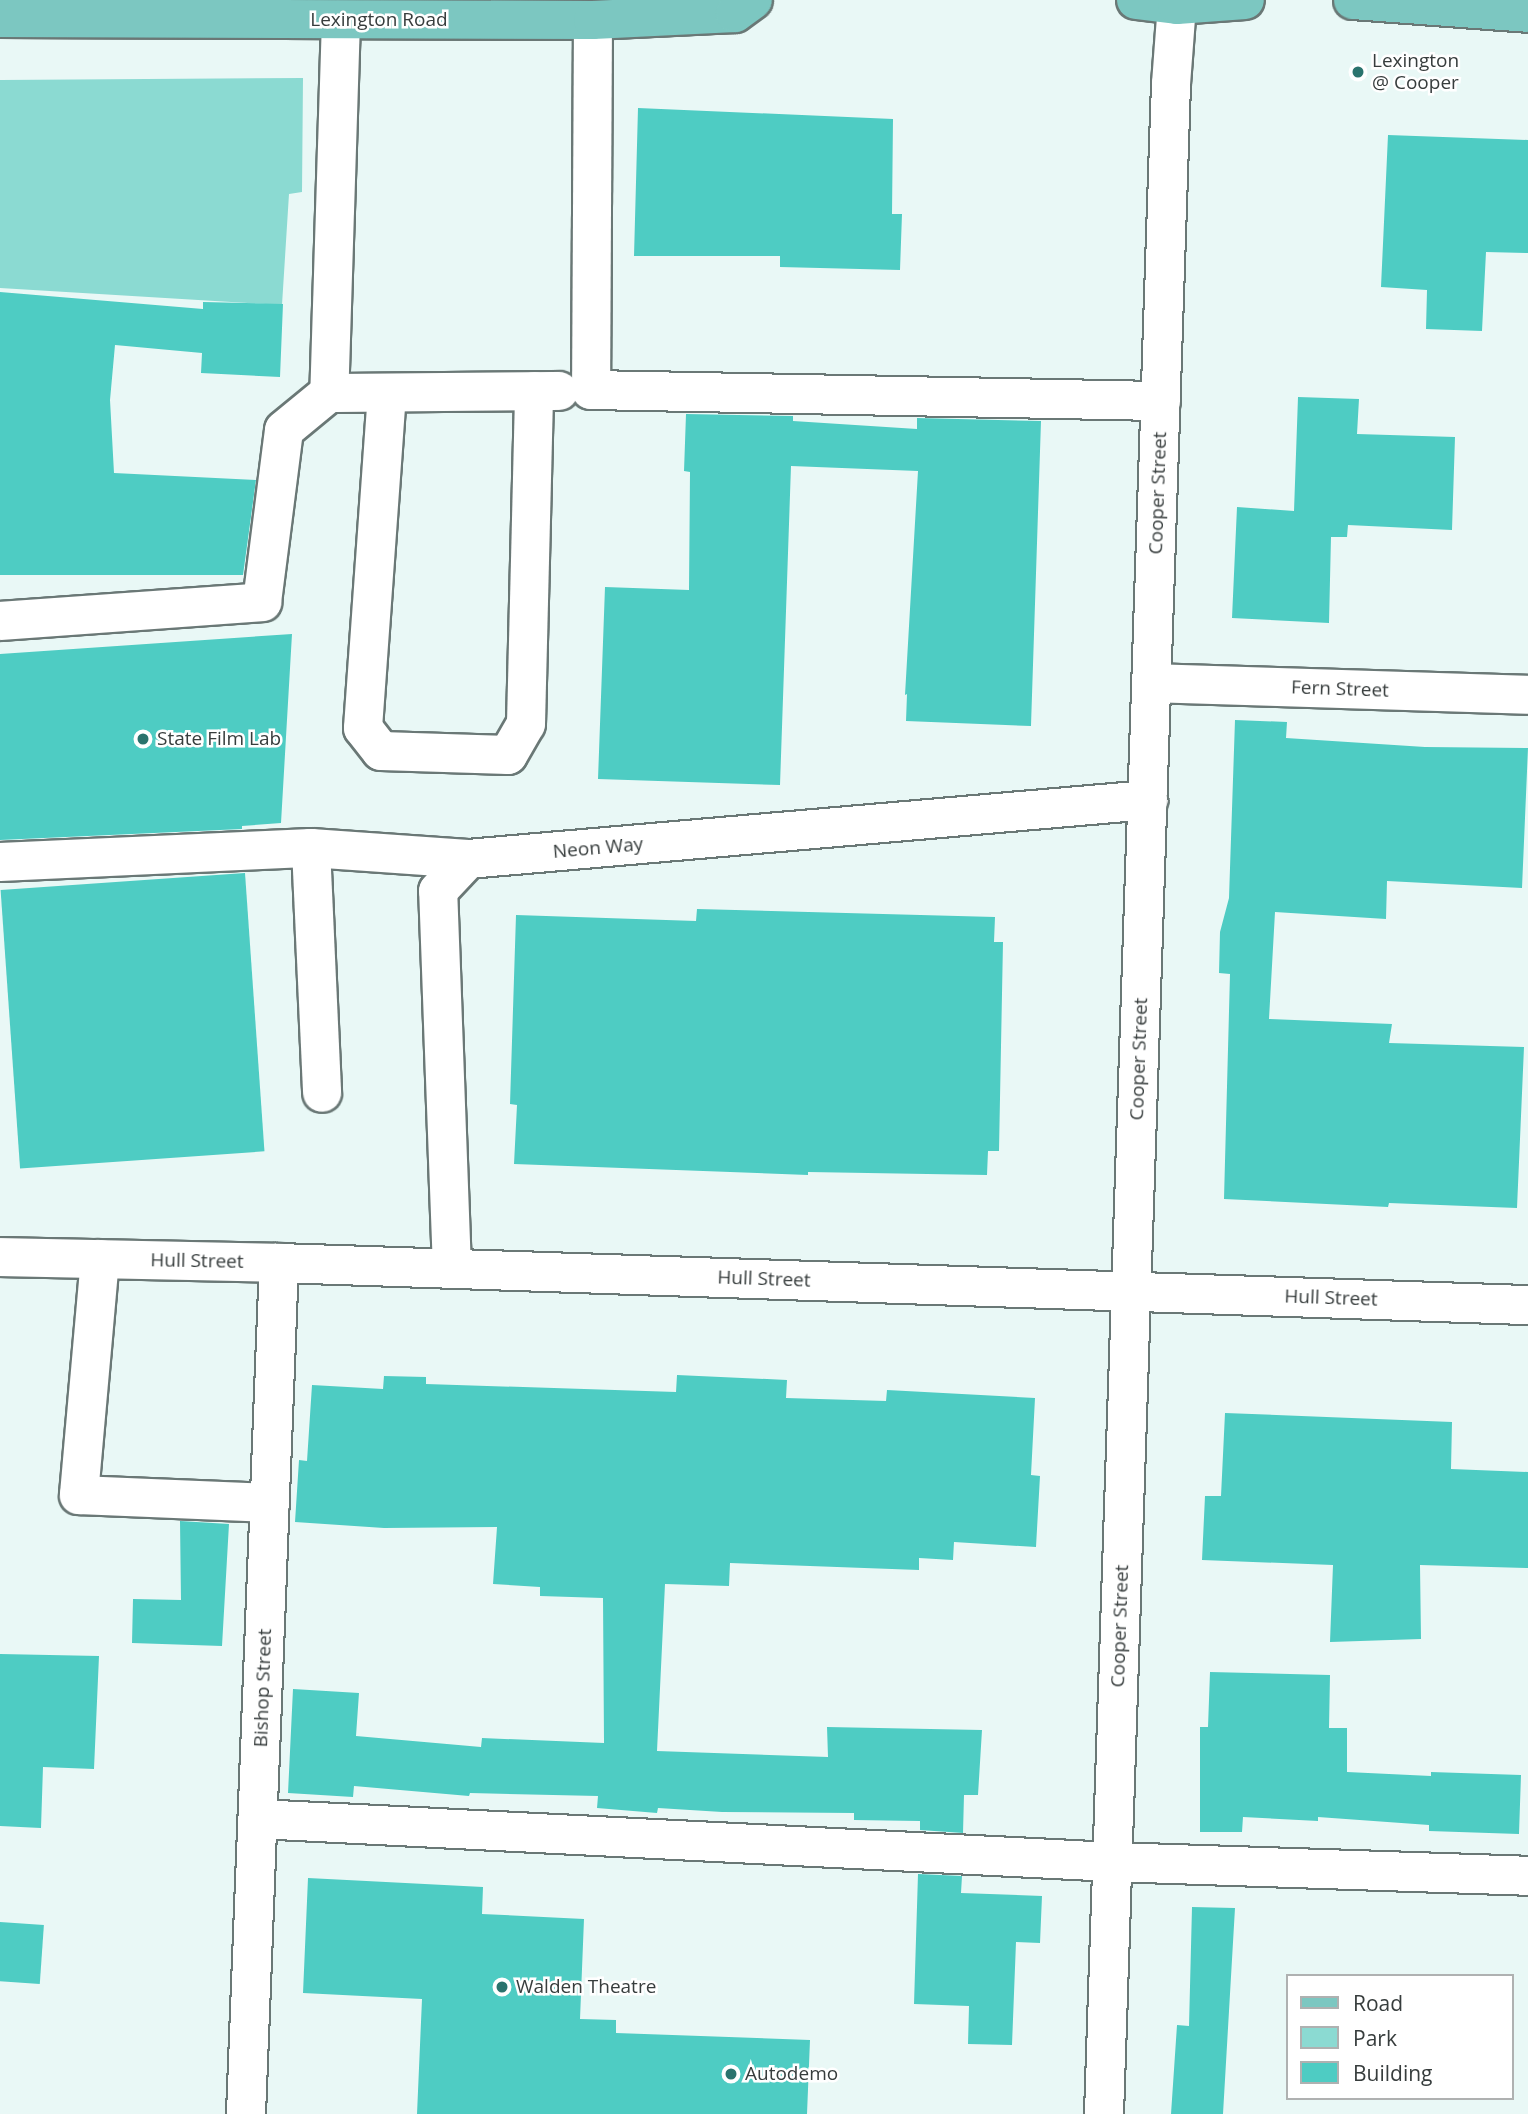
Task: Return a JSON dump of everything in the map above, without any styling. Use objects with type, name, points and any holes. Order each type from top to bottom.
[{"type":"main road","name":"Lexington Road","points":[[0,18],[277,10],[341,20],[593,20],[735,13],[753,0]]},
{"type":"main road","points":[[1136,0],[1177,5],[1245,0]]},
{"type":"main road","points":[[1353,0],[1515,9]]},
{"type":"street","name":"Cooper Street","points":[[1104,2114],[1171,84],[1177,5]]},
{"type":"street","points":[[329,393],[341,20]]},
{"type":"street","points":[[591,390],[593,20]]},
{"type":"street","points":[[0,621],[262,602],[284,430],[329,393],[591,390],[1161,401]]},
{"type":"street","points":[[387,393],[363,728],[381,751],[508,755],[526,724],[534,391]]},
{"type":"street","name":"Fern Street","points":[[1152,683],[1528,695]]},
{"type":"street","name":"Neon Way","points":[[0,862],[311,848],[468,859],[1148,800]]},
{"type":"street","points":[[311,848],[322,1093]]},
{"type":"street","points":[[452,1269],[438,891],[468,859]]},
{"type":"street","name":"Hull Street","points":[[0,1257],[279,1263],[1528,1305]]},
{"type":"street","points":[[100,1259],[79,1495],[270,1503]]},
{"type":"street","name":"Bishop Street","points":[[246,2114],[279,1263]]},
{"type":"street","points":[[258,1819],[1112,1862],[1528,1876]]},
{"type":"green space","points":[[303,78],[302,192],[289,194],[282,305],[0,288],[0,80]]},
{"type":"building","points":[[638,108],[893,119],[892,214],[902,214],[900,270],[780,267],[780,256],[634,256]]},
{"type":"building","points":[[1388,135],[1528,140],[1528,253],[1486,252],[1482,331],[1426,329],[1427,290],[1381,287]]},
{"type":"building","points":[[0,292],[203,309],[203,302],[283,304],[280,377],[201,373],[202,353],[115,345],[110,400],[114,473],[256,480],[243,575],[0,575]]},
{"type":"building","points":[[1298,397],[1359,399],[1357,434],[1455,437],[1452,530],[1348,525],[1347,537],[1331,537],[1329,623],[1232,618],[1237,507],[1294,511]]},
{"type":"building","points":[[686,414],[793,416],[793,421],[917,429],[917,418],[1041,421],[1031,726],[906,721],[907,694],[905,695],[918,471],[791,466],[780,785],[598,779],[605,587],[689,590],[690,472],[684,471]]},
{"type":"building","name":"State Film Lab","points":[[292,634],[281,823],[242,826],[242,829],[0,840],[0,654]]},
{"type":"building","points":[[1235,720],[1287,722],[1286,738],[1425,747],[1528,748],[1522,888],[1387,881],[1386,919],[1275,912],[1269,1019],[1392,1024],[1389,1043],[1524,1047],[1517,1208],[1389,1203],[1388,1207],[1224,1199],[1230,974],[1219,973],[1220,932],[1229,898]]},
{"type":"building","points":[[245,873],[264,1151],[20,1168],[1,890]]},
{"type":"building","points":[[697,909],[995,917],[994,942],[1003,942],[999,1151],[988,1151],[987,1175],[808,1172],[808,1175],[514,1164],[517,1105],[510,1104],[516,915],[696,921]]},
{"type":"building","points":[[677,1375],[787,1380],[786,1398],[886,1401],[887,1390],[1035,1398],[1031,1475],[1040,1476],[1036,1547],[954,1542],[953,1560],[919,1558],[919,1570],[730,1563],[729,1586],[665,1584],[657,1751],[828,1757],[827,1727],[982,1730],[978,1795],[964,1795],[963,1833],[920,1830],[920,1821],[854,1820],[854,1813],[722,1812],[658,1808],[657,1813],[597,1808],[598,1796],[470,1793],[469,1796],[354,1786],[353,1797],[288,1793],[293,1689],[359,1693],[356,1736],[481,1747],[482,1738],[604,1743],[603,1598],[540,1596],[540,1587],[493,1584],[497,1527],[384,1528],[295,1522],[299,1460],[307,1461],[312,1385],[383,1389],[384,1376],[426,1377],[426,1384],[676,1392]]},
{"type":"building","points":[[1225,1413],[1452,1422],[1451,1469],[1528,1472],[1528,1568],[1420,1565],[1421,1639],[1330,1642],[1333,1565],[1202,1560],[1205,1496],[1221,1496]]},
{"type":"building","points":[[180,1521],[229,1524],[222,1646],[132,1643],[133,1599],[181,1600]]},
{"type":"building","points":[[0,1654],[99,1656],[94,1769],[43,1767],[41,1828],[0,1826]]},
{"type":"building","points":[[1210,1672],[1330,1675],[1329,1728],[1347,1728],[1347,1772],[1431,1776],[1431,1772],[1521,1775],[1519,1834],[1429,1831],[1429,1825],[1318,1817],[1318,1821],[1243,1817],[1242,1832],[1200,1832],[1200,1727],[1208,1727]]},
{"type":"building","points":[[918,1874],[962,1876],[961,1893],[1042,1896],[1040,1943],[1016,1942],[1012,2045],[968,2044],[969,2006],[914,2004]]},
{"type":"building","points":[[308,1878],[483,1887],[482,1914],[584,1919],[580,2019],[616,2020],[616,2033],[810,2040],[807,2114],[417,2114],[422,1999],[303,1993]]},
{"type":"building","points":[[1192,1907],[1235,1908],[1223,2114],[1171,2114],[1177,2025],[1189,2026]]},
{"type":"building","points":[[0,1922],[44,1925],[40,1984],[0,1981]]},
{"type":"place","name":"Lexington @ Cooper","points":[[1358,72]]},
{"type":"place","name":"State Film Lab","points":[[143,739]]},
{"type":"place","name":"Walden Theatre","points":[[502,1987]]},
{"type":"place","name":"Autodemo","points":[[731,2074]]}]
